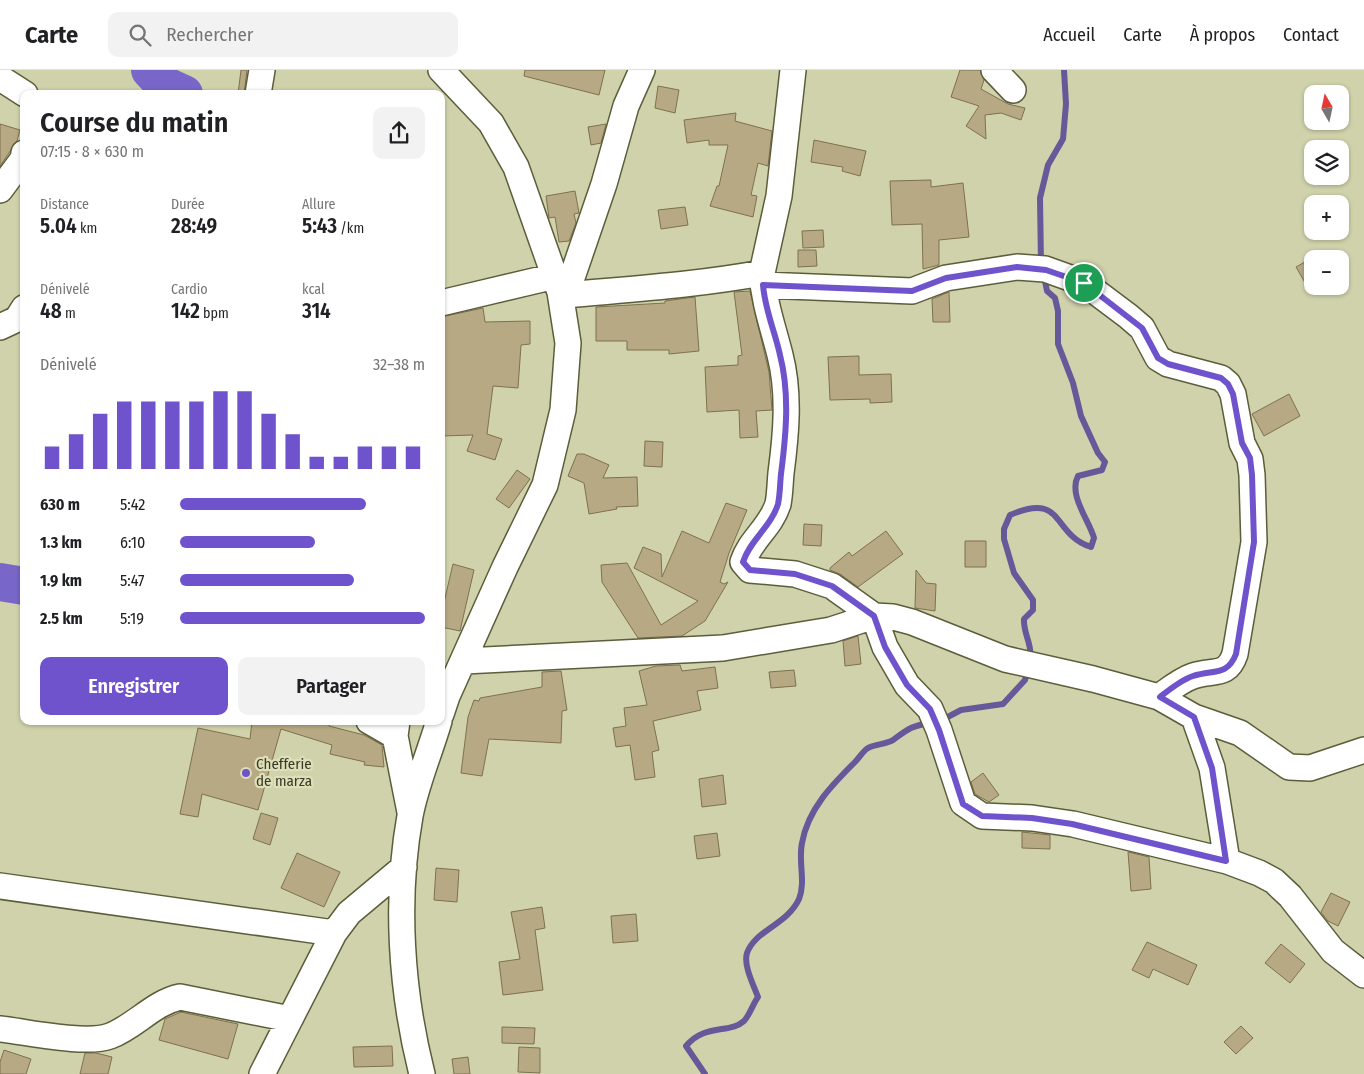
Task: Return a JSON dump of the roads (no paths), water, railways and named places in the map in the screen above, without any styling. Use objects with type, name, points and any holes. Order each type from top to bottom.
[{"type":"street","points":[[259,90],[262,70]]},
{"type":"street","points":[[442,70],[491,122],[516,167],[560,288],[568,343],[563,410],[555,450],[545,485],[505,567],[445,702]]},
{"type":"street","points":[[560,288],[604,184],[626,106],[642,70]]},
{"type":"street","points":[[793,70],[779,196],[762,279],[768,315],[780,356],[786,397],[784,449],[778,504],[769,525],[747,549],[743,562],[750,570],[795,574],[832,586],[874,616],[885,647],[907,685],[930,709],[939,730],[963,804],[982,816],[1032,818],[1072,824],[1226,861],[1274,881],[1290,896],[1333,952],[1364,975]]},
{"type":"street","points":[[994,70],[1013,90]]},
{"type":"street","points":[[0,78],[20,91]]},
{"type":"street","points":[[0,190],[16,159]]},
{"type":"street","points":[[445,302],[560,288],[762,279],[912,291],[946,278],[1017,267],[1046,270],[1084,283],[1142,328],[1158,358],[1168,364],[1221,378],[1228,384],[1233,394],[1242,443],[1250,458],[1254,542],[1236,654],[1232,665],[1225,670],[1194,675],[1182,680],[1160,697]]},
{"type":"street","points":[[0,326],[17,320],[20,315]]},
{"type":"street","points":[[464,661],[723,648],[831,630],[874,616],[893,617],[912,622],[1005,659],[1093,679],[1160,697],[1194,717],[1240,733],[1289,767],[1310,768],[1364,750]]},
{"type":"street","points":[[1194,717],[1212,768],[1226,861]]},
{"type":"street","points":[[422,1074],[406,980],[402,924],[404,867],[410,815],[438,725]]},
{"type":"street","points":[[396,728],[410,815]]},
{"type":"street","points":[[262,1074],[334,932],[349,913],[404,867]]},
{"type":"street","points":[[0,886],[334,932]]},
{"type":"street","points":[[0,1029],[92,1040],[111,1036],[166,1000],[180,997],[290,1019]]},
{"type":"waterway","points":[[150,70],[164,85],[175,90]]},
{"type":"waterway","points":[[1041,264],[1040,198],[1048,165],[1063,139],[1066,104],[1064,70]]},
{"type":"waterway","points":[[1030,659],[1031,654],[1024,619],[1033,610],[1033,600],[1014,573],[1004,539],[1004,529],[1010,515],[1028,509],[1040,508],[1049,511],[1056,517],[1078,541],[1091,547],[1094,538],[1077,499],[1076,483],[1078,476],[1102,470],[1105,462],[1098,453],[1081,416],[1073,383],[1058,344],[1058,311],[1055,298],[1047,291],[1044,276]]},
{"type":"waterway","points":[[0,582],[20,585]]},
{"type":"waterway","points":[[940,721],[961,710],[1003,704],[1025,680],[1028,669]]},
{"type":"waterway","points":[[705,1074],[686,1046],[701,1034],[732,1027],[744,1021],[758,997],[746,963],[747,953],[751,945],[787,915],[799,899],[802,886],[802,843],[815,808],[866,749],[891,741],[914,727],[930,723]]},
{"type":"place","name":"Chefferie de marza","points":[[246,773]]}]
